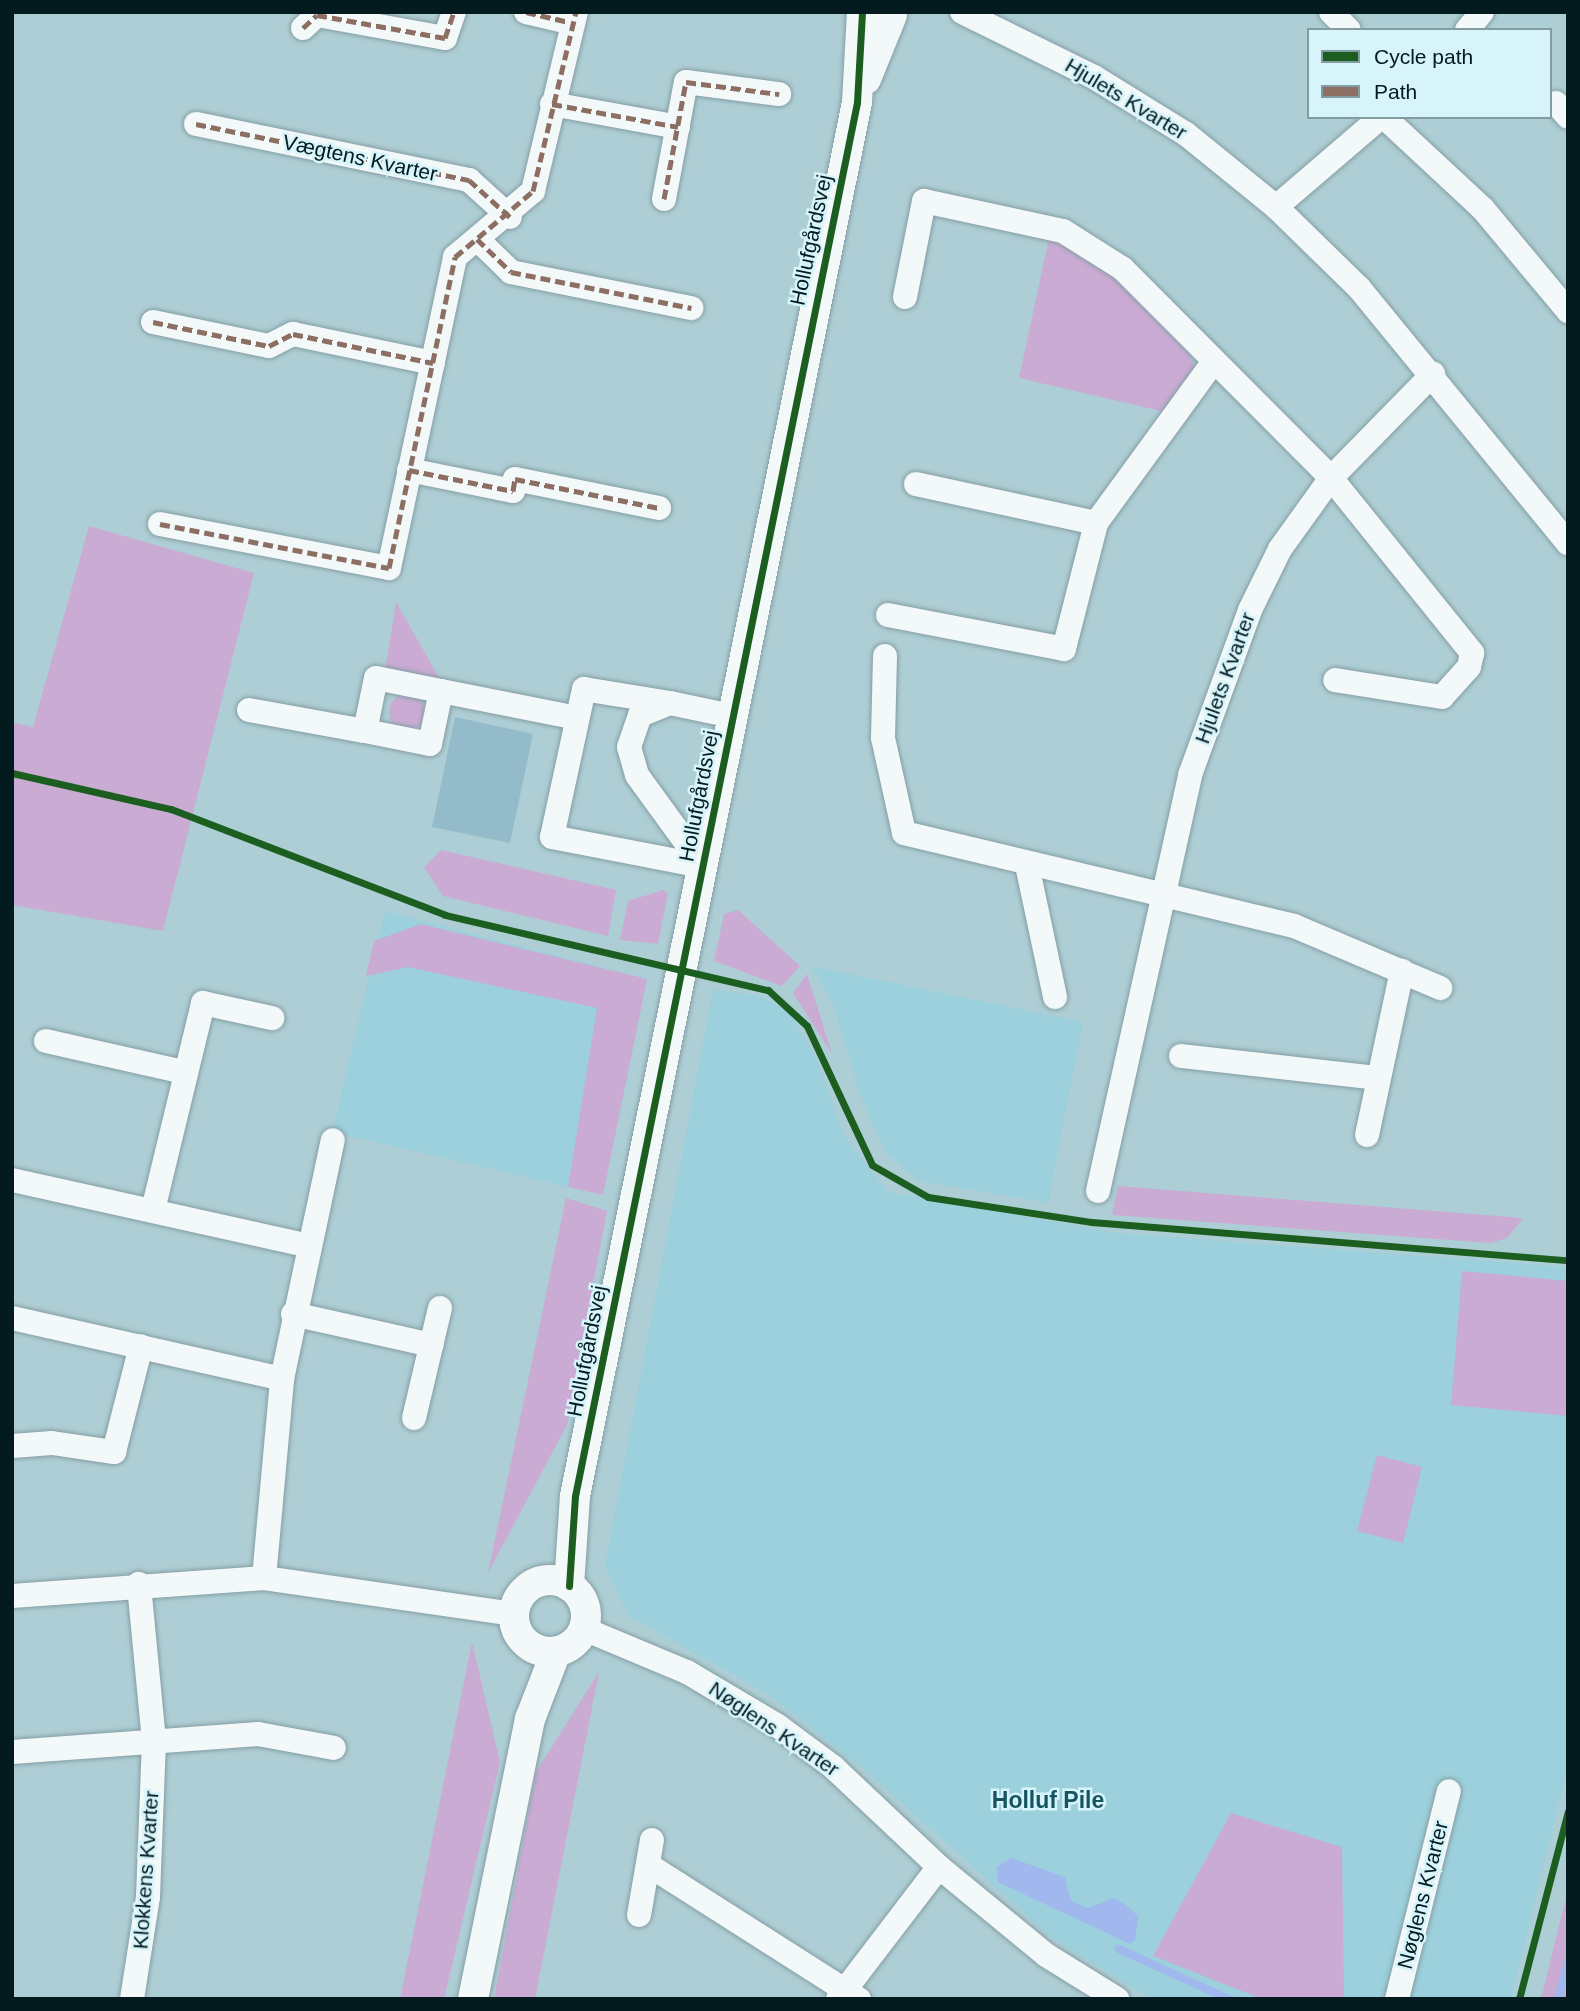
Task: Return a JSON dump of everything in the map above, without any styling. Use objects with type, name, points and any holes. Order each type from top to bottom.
[{"type":"street","points":[[303,28],[317,15],[445,38],[454,12]]},
{"type":"street","points":[[160,524],[389,568],[455,257],[510,217],[533,191],[573,17],[526,12]]},
{"type":"street","name":"Hollufgårdsvej","points":[[857,102],[862,12]]},
{"type":"street","name":"Hjulets Kvarter","points":[[962,12],[1151,113],[1276,207],[1359,288],[1433,374],[1568,543]]},
{"type":"street","points":[[1331,12],[1347,28]]},
{"type":"street","points":[[1470,28],[1482,12]]},
{"type":"street","name":"Hollufgårdsvej","points":[[556,1583],[857,102],[886,13]]},
{"type":"street","points":[[664,199],[686,82],[779,94]]},
{"type":"street","points":[[552,104],[678,127]]},
{"type":"street","points":[[1276,207],[1381,119]]},
{"type":"street","points":[[1385,119],[1483,209],[1568,311]]},
{"type":"street","name":"Vægtens Kvarter","points":[[196,124],[468,180],[510,217]]},
{"type":"street","points":[[905,297],[924,201],[1063,231],[1095,246],[1331,478],[1472,653],[1469,667],[1442,696],[1335,680]]},
{"type":"street","points":[[477,239],[511,272],[691,307]]},
{"type":"street","points":[[153,322],[269,346],[293,334],[433,363]]},
{"type":"street","points":[[888,615],[1063,649],[1097,523],[1214,361]]},
{"type":"street","name":"Hjulets Kvarter","points":[[1098,1191],[1190,775],[1217,690],[1280,549],[1331,478],[1433,374]]},
{"type":"street","points":[[409,470],[513,491],[515,479],[659,508]]},
{"type":"street","points":[[916,484],[1097,523]]},
{"type":"street","points":[[885,656],[883,738],[904,833],[1027,865],[1294,926],[1440,988]]},
{"type":"street","points":[[365,731],[376,678],[577,718]]},
{"type":"street","name":"Hollufgårdsvej","points":[[703,866],[552,837],[584,689],[732,716]]},
{"type":"street","points":[[249,710],[429,744],[441,691]]},
{"type":"street","name":"Hollufgårdsvej","points":[[670,703],[640,716],[629,747],[638,775],[703,866]]},
{"type":"street","points":[[1027,865],[1055,997]]},
{"type":"street","points":[[1367,1135],[1376,1078],[1402,971]]},
{"type":"street","points":[[153,1210],[184,1072],[203,1003],[272,1018]]},
{"type":"street","points":[[46,1041],[184,1072]]},
{"type":"street","points":[[1181,1056],[1376,1078]]},
{"type":"street","points":[[264,1578],[282,1379],[293,1314],[333,1140]]},
{"type":"street","points":[[12,1180],[309,1246]]},
{"type":"street","points":[[414,1418],[440,1308]]},
{"type":"street","points":[[293,1314],[432,1345]]},
{"type":"street","points":[[12,1318],[282,1379]]},
{"type":"street","points":[[12,1447],[52,1443],[114,1452],[141,1346]]},
{"type":"street","points":[[12,1596],[139,1584],[264,1578],[514,1614]]},
{"type":"street","points":[[556,1583],[584,1605],[584,1629],[573,1644],[544,1649],[518,1633],[514,1614],[523,1592],[556,1583]]},
{"type":"street","name":"Klokkens Kvarter","points":[[132,1999],[148,1897],[154,1741],[139,1584]]},
{"type":"street","name":"Nøglens Kvarter","points":[[584,1629],[687,1672],[778,1726],[833,1766],[939,1867],[1046,1955],[1117,1999]]},
{"type":"street","points":[[473,1999],[544,1649]]},
{"type":"street","points":[[12,1752],[258,1734],[334,1748]]},
{"type":"street","name":"Nøglens Kvarter","points":[[1397,1999],[1449,1791]]},
{"type":"street","points":[[639,1915],[650,1866],[652,1840]]},
{"type":"street","points":[[650,1866],[847,1995],[939,1867]]},
{"type":"shaded area","points":[[1049,238],[1112,273],[1187,350],[1196,370],[1165,412],[1019,378]]},
{"type":"shaded area","points":[[89,526],[254,573],[163,931],[12,905],[12,722],[33,727]]},
{"type":"shaded area","points":[[396,602],[441,681],[385,670]]},
{"type":"shaded area","points":[[407,694],[420,699],[425,712],[420,725],[407,730],[394,725],[389,712],[394,699]]},
{"type":"shaded area","points":[[441,850],[616,890],[608,936],[443,896],[424,867]]},
{"type":"shaded area","points":[[663,890],[668,893],[658,944],[620,940],[628,901]]},
{"type":"shaded area","points":[[738,910],[800,966],[782,986],[714,961],[724,914]]},
{"type":"shaded area","points":[[385,911],[647,979],[603,1195],[332,1132]]},
{"type":"shaded area","points":[[421,924],[647,979],[603,1195],[568,1187],[597,1008],[408,967],[366,976],[374,941]]},
{"type":"shaded area","points":[[811,966],[1083,1022],[1048,1203],[919,1181],[886,1153],[861,1097],[833,1004]]},
{"type":"shaded area","points":[[807,974],[832,1054],[793,993]]},
{"type":"shaded area","points":[[713,990],[760,996],[788,1011],[816,1058],[845,1137],[888,1192],[1117,1233],[1568,1267],[1568,1766],[1511,1999],[1151,1999],[1052,1938],[866,1771],[770,1696],[628,1615],[605,1566]]},
{"type":"shaded area","points":[[1118,1186],[1523,1218],[1507,1238],[1491,1243],[1112,1215]]},
{"type":"shaded area","points":[[566,1198],[607,1211],[567,1425],[488,1573]]},
{"type":"shaded area","points":[[1462,1271],[1568,1281],[1568,1416],[1451,1405]]},
{"type":"shaded area","points":[[1377,1455],[1422,1467],[1403,1543],[1357,1531]]},
{"type":"shaded area","points":[[472,1642],[500,1762],[444,1999],[400,1999]]},
{"type":"shaded area","points":[[599,1672],[535,1999],[494,1999],[536,1772]]},
{"type":"shaded area","points":[[1231,1813],[1342,1847],[1344,1999],[1262,1999],[1153,1956]]},
{"type":"shaded area","points":[[1011,1858],[1065,1877],[1071,1901],[1088,1908],[1114,1898],[1126,1905],[1138,1916],[1135,1940],[1130,1944],[998,1882],[997,1867]]},
{"type":"shaded area","points":[[1568,1889],[1568,1999],[1541,1999]]},
{"type":"building","points":[[455,717],[533,734],[510,843],[432,827]]},
{"type":"waterway","points":[[1119,1949],[1228,1999]]},
{"type":"waterway","points":[[1558,1999],[1568,1962]]},
{"type":"marked path","points":[[303,28],[317,15],[445,38],[454,12]]},
{"type":"marked path","points":[[526,12],[569,22]]},
{"type":"marked path","points":[[160,524],[389,568],[455,257],[533,191],[576,12]]},
{"type":"marked path","points":[[664,199],[686,82],[779,94]]},
{"type":"marked path","points":[[552,104],[678,127]]},
{"type":"marked path","points":[[196,124],[469,180],[510,217]]},
{"type":"marked path","points":[[477,239],[511,272],[691,308]]},
{"type":"marked path","points":[[153,322],[269,346],[293,334],[433,363]]},
{"type":"marked path","points":[[409,470],[513,491],[515,479],[659,508]]},
{"type":"cycle path","points":[[569,1586],[575,1496],[857,102],[862,12]]},
{"type":"cycle path","points":[[12,773],[171,809],[445,915],[768,990],[807,1026],[872,1165],[928,1197],[1092,1222],[1568,1260]]},
{"type":"cycle path","points":[[1519,1999],[1568,1811]]},
{"type":"district","name":"Holluf Pile","points":[[1048,1800]]}]
